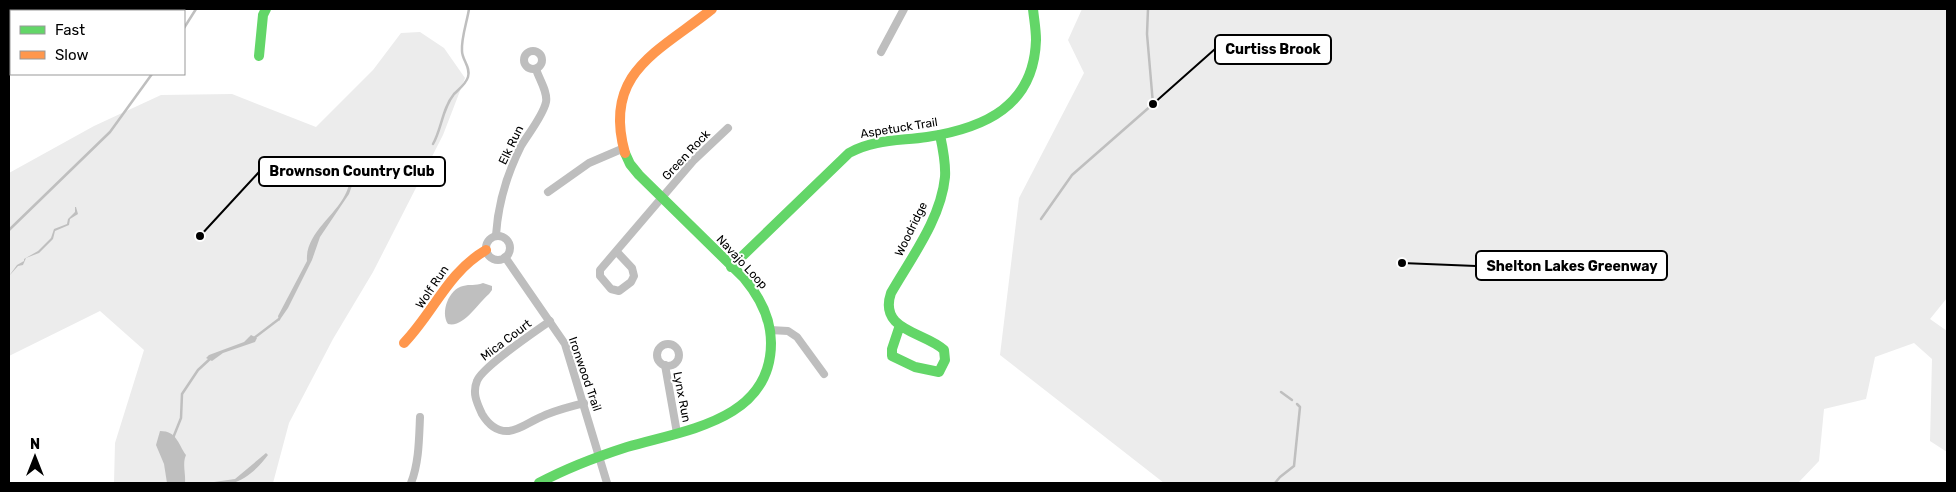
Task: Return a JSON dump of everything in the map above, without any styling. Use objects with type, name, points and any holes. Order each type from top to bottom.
[{"type":"street","points":[[259,56],[263,15],[266,9]]},
{"type":"street","name":"Navajo Loop","points":[[539,483],[559,471],[599,455],[717,420],[736,410],[747,401],[759,385],[767,369],[771,347],[770,330],[764,309],[758,297],[732,267],[634,170],[624,148],[620,122],[621,104],[633,74],[651,56],[712,9]]},
{"type":"street","points":[[881,52],[904,9]]},
{"type":"street","name":"Aspetuck Trail","points":[[732,267],[840,160],[855,148],[879,141],[940,135],[1000,113],[1016,97],[1026,77],[1035,49],[1033,9]]},
{"type":"street","name":"Elk Run","points":[[496,235],[500,204],[509,174],[517,155],[546,103],[536,69]]},
{"type":"street","name":"Green Rock","points":[[617,252],[694,160],[728,128]]},
{"type":"street","name":"Woodridge","points":[[899,328],[890,309],[889,298],[925,232],[944,186],[945,164],[940,135]]},
{"type":"street","points":[[548,192],[578,170],[624,148]]},
{"type":"street","points":[[496,235],[503,237],[508,242],[510,248],[505,257],[495,260],[489,256],[486,250],[488,240],[496,235]]},
{"type":"street","name":"Wolf Run","points":[[404,343],[420,326],[459,268],[473,256],[486,250]]},
{"type":"street","points":[[617,252],[632,268],[634,276],[631,282],[619,291],[611,289],[600,276],[600,270],[617,252]]},
{"type":"street","name":"Ironwood Trail","points":[[505,257],[565,344],[607,483]]},
{"type":"street","name":"Mica Court","points":[[550,321],[511,349],[479,376],[475,387],[476,400],[489,424],[495,428],[507,431],[516,429],[554,411],[584,403]]},
{"type":"street","points":[[899,328],[941,346],[946,356],[944,364],[938,372],[929,372],[892,356],[892,349],[899,328]]},
{"type":"street","points":[[770,330],[788,331],[797,337],[824,374]]},
{"type":"street","name":"Lynx Run","points":[[665,365],[678,433]]},
{"type":"street","points":[[411,483],[415,474],[420,417]]},
{"type":"shaded area","points":[[1082,9],[1947,9],[1947,298],[1930,319],[1947,331],[1947,452],[1930,441],[1932,359],[1914,343],[1875,357],[1866,399],[1824,409],[1819,461],[1798,483],[1164,483],[1000,355],[1019,198],[1084,73],[1068,40]]},
{"type":"shaded area","points":[[420,32],[444,48],[465,78],[443,135],[373,272],[333,339],[289,423],[273,483],[114,483],[115,443],[144,350],[100,311],[9,356],[9,173],[94,126],[161,95],[232,94],[316,127],[373,70],[401,33]]},
{"type":"shaded area","points":[[363,157],[366,160],[360,163],[349,194],[320,237],[312,260],[288,308],[279,321],[278,316],[307,261],[308,251],[315,234],[340,203],[347,190],[353,169]]},
{"type":"shaded area","points":[[75,207],[78,214],[70,219],[69,225],[55,231],[53,239],[39,253],[26,258],[23,265],[18,266],[9,276],[17,265],[24,261],[24,259],[38,251],[51,238],[54,229],[67,224],[68,219],[75,212]]},
{"type":"shaded area","points":[[483,283],[492,286],[489,294],[465,319],[454,324],[448,324],[445,313],[450,296],[463,286]]},
{"type":"shaded area","points":[[251,335],[257,338],[255,342],[223,353],[212,361],[206,358],[209,355],[244,342]]},
{"type":"shaded area","points":[[160,431],[174,436],[186,455],[184,461],[185,483],[167,483],[164,464],[156,445]]},
{"type":"shaded area","points":[[266,453],[268,455],[261,464],[242,479],[229,484],[207,483],[235,479]]},
{"type":"waterway","points":[[185,26],[196,9]]},
{"type":"waterway","points":[[433,144],[450,100],[468,77],[469,73],[462,54],[462,46],[469,9]]},
{"type":"waterway","points":[[1041,219],[1072,175],[1153,104],[1147,34],[1148,9]]},
{"type":"waterway","points":[[9,230],[110,132],[151,75]]},
{"type":"waterway","points":[[254,338],[279,319]]},
{"type":"waterway","points":[[173,438],[181,418],[182,394],[198,370],[211,358]]},
{"type":"waterway","points":[[1281,392],[1292,400]]},
{"type":"waterway","points":[[1275,483],[1294,466],[1300,407],[1297,404]]},
{"type":"traffic: fast","points":[[259,56],[263,15],[266,9]]},
{"type":"traffic: fast","points":[[731,267],[849,153],[858,148],[887,141],[948,133],[986,120],[1003,110],[1016,97],[1026,82],[1033,63],[1036,40],[1033,9]]},
{"type":"traffic: fast","points":[[899,328],[892,349],[892,356],[915,367],[939,372],[945,360],[944,350],[897,323],[891,315],[889,306],[891,293],[924,238],[938,208],[945,177],[940,135]]},
{"type":"traffic: fast","points":[[539,483],[604,455],[674,435],[720,418],[740,406],[757,390],[767,369],[771,343],[769,325],[764,308],[755,293],[744,278],[639,175],[630,164],[625,153]]},
{"type":"traffic: slow","points":[[625,153],[620,125],[622,102],[629,83],[640,66],[712,9]]},
{"type":"traffic: slow","points":[[404,343],[415,331],[451,281],[473,259],[486,250]]},
{"type":"place","name":"Curtiss Brook","points":[[1153,104]]},
{"type":"place","name":"Brownson Country Club","points":[[200,236]]},
{"type":"place","name":"Shelton Lakes Greenway","points":[[1402,263]]}]
